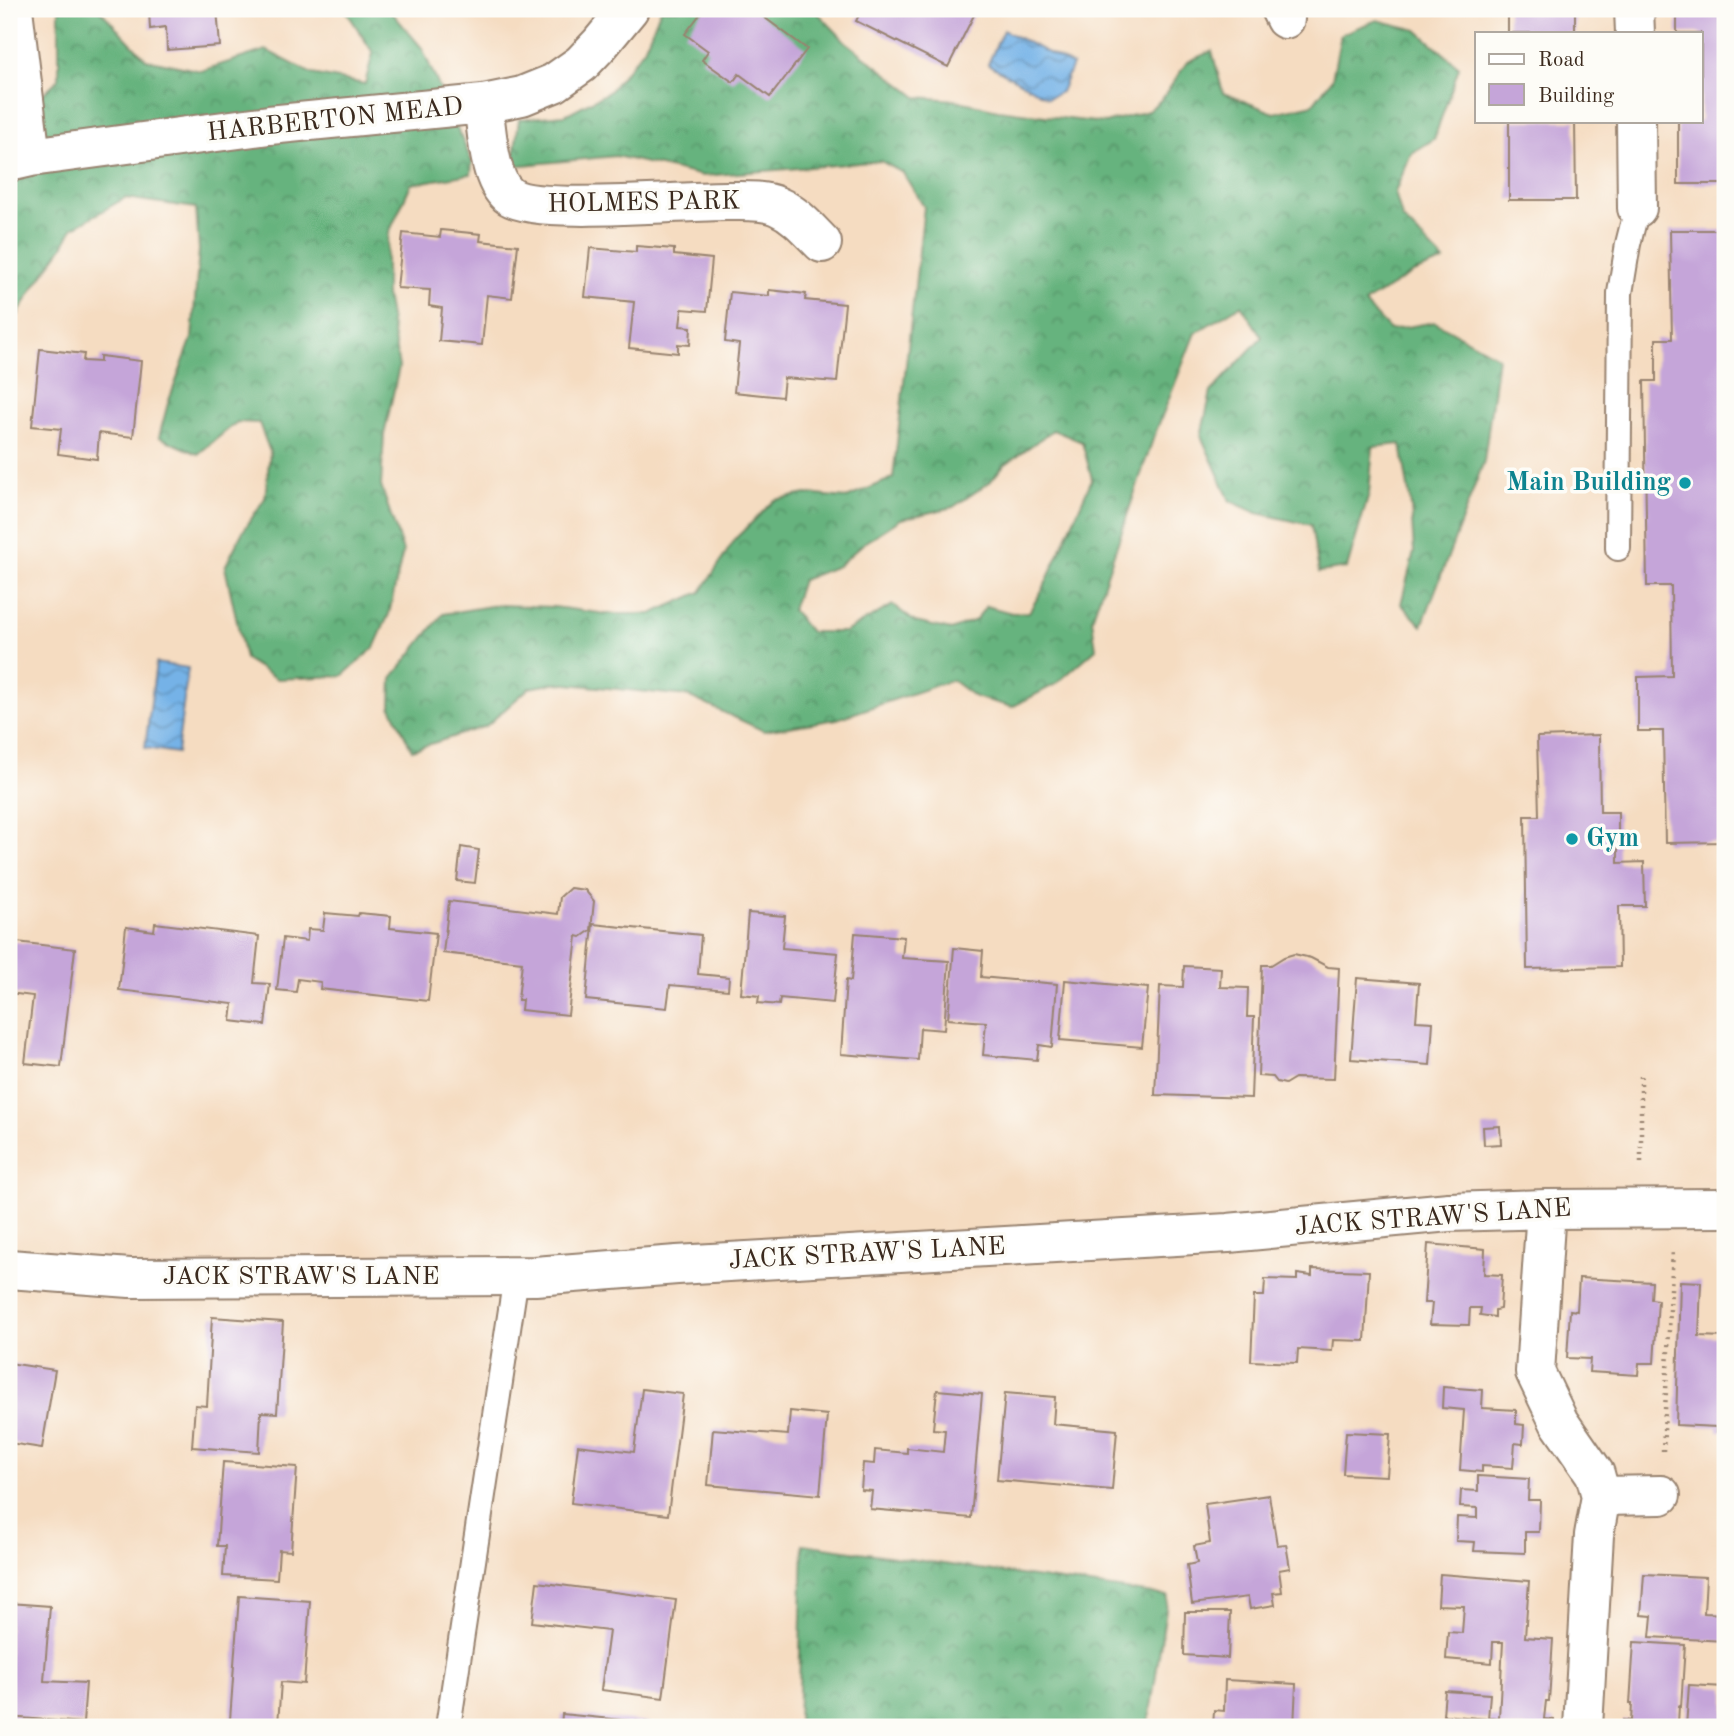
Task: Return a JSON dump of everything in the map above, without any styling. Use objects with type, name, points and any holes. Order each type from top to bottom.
[{"type":"street","points":[[13,9],[20,160]]},
{"type":"street","name":"HARBERTON MEAD","points":[[20,160],[270,125],[483,104],[522,96],[554,82],[581,65],[629,9]]},
{"type":"street","points":[[1634,9],[1635,32]]},
{"type":"street","name":"HOLMES PARK","points":[[483,104],[495,174],[508,195],[531,204],[571,206],[713,200],[776,205],[802,221],[822,243]]},
{"type":"street","points":[[1636,122],[1637,208]]},
{"type":"street","name":"JACK STRAW'S LANE","points":[[9,1269],[130,1278],[516,1276],[1228,1233],[1449,1212],[1725,1208]]},
{"type":"street","points":[[1546,1209],[1535,1372],[1559,1422],[1595,1474],[1601,1496],[1594,1535],[1583,1727]]},
{"type":"street","points":[[1601,1496],[1661,1495]]},
{"type":"lane","points":[[1618,548],[1620,293],[1637,208]]},
{"type":"lane","points":[[448,1727],[516,1276]]},
{"type":"path","points":[[1641,1076],[1641,1177]]},
{"type":"path","points":[[1661,1495],[1676,1208]]},
{"type":"green space","points":[[59,9],[99,9],[146,59],[201,71],[266,50],[312,74],[365,84],[373,53],[345,9],[389,9],[422,48],[472,162],[471,174],[411,184],[389,233],[386,295],[399,367],[384,435],[381,486],[403,551],[389,614],[374,648],[342,676],[277,679],[245,659],[225,567],[242,533],[265,498],[270,452],[259,423],[237,422],[198,454],[159,437],[168,403],[192,338],[199,250],[196,208],[125,198],[73,228],[9,329],[9,125],[59,79]]},
{"type":"green space","points":[[661,9],[814,9],[846,42],[917,97],[955,100],[998,110],[1105,123],[1148,111],[1163,98],[1187,62],[1212,51],[1223,93],[1274,113],[1313,104],[1332,79],[1341,34],[1377,20],[1417,30],[1459,67],[1434,139],[1411,153],[1395,192],[1402,218],[1444,261],[1413,273],[1364,303],[1390,330],[1435,322],[1498,357],[1484,461],[1422,626],[1401,604],[1414,552],[1411,506],[1401,444],[1373,447],[1369,494],[1347,568],[1319,572],[1311,525],[1257,513],[1230,501],[1201,436],[1211,392],[1262,337],[1241,305],[1195,333],[1153,439],[1092,619],[1096,649],[1056,684],[1012,707],[975,697],[952,680],[837,719],[764,731],[688,696],[557,683],[529,688],[486,726],[412,750],[391,707],[392,678],[443,614],[497,605],[554,607],[607,614],[651,614],[701,592],[736,538],[775,500],[806,494],[847,498],[893,478],[924,207],[903,173],[881,161],[703,176],[616,156],[513,166],[519,119],[565,115],[609,92],[644,49]],"holes":[[[1053,430],[1082,442],[1092,479],[1044,587],[1029,612],[1012,613],[986,606],[976,620],[951,630],[915,622],[893,605],[845,632],[810,632],[792,610],[802,580],[838,566],[864,543],[901,519],[953,507],[990,482],[1003,466]]]},
{"type":"green space","points":[[803,1544],[1168,1596],[1148,1727],[798,1727]]},
{"type":"water","points":[[1003,30],[1072,65],[1061,92],[1048,98],[988,64]]},
{"type":"water","points":[[156,663],[188,668],[177,753],[145,748]]},
{"type":"building","points":[[217,9],[220,46],[167,50],[166,27],[150,29],[149,10]]},
{"type":"building","points":[[704,9],[753,9],[807,49],[770,97],[739,74],[733,82],[702,60],[708,51],[685,34]]},
{"type":"building","points":[[862,9],[977,9],[948,67],[856,21]]},
{"type":"building","points":[[1508,9],[1575,9],[1575,32],[1508,32]]},
{"type":"building","points":[[1677,9],[1725,9],[1725,184],[1678,184],[1678,122],[1702,122],[1702,32],[1677,32]]},
{"type":"building","points":[[1509,122],[1575,122],[1576,200],[1509,200]]},
{"type":"building","points":[[441,230],[481,234],[480,241],[518,245],[512,298],[487,295],[482,345],[439,341],[442,308],[429,306],[430,290],[397,288],[403,233],[440,237]]},
{"type":"building","name":"Main Building","points":[[1670,230],[1725,230],[1725,842],[1665,843],[1663,731],[1638,731],[1638,677],[1672,676],[1671,586],[1647,586],[1644,381],[1656,381],[1656,339],[1672,339]]},
{"type":"building","points":[[636,246],[674,249],[674,255],[712,259],[707,311],[682,309],[680,326],[691,327],[690,345],[678,344],[678,353],[629,348],[634,302],[585,297],[590,248],[636,252]]},
{"type":"building","points":[[769,290],[806,294],[805,300],[845,304],[837,382],[784,378],[782,397],[734,392],[739,344],[725,342],[730,292],[769,296]]},
{"type":"building","points":[[40,349],[84,354],[83,361],[100,362],[100,356],[141,361],[133,437],[99,433],[97,459],[58,454],[61,429],[32,426]]},
{"type":"building","name":"Gym","points":[[1599,735],[1600,812],[1618,812],[1618,863],[1644,862],[1645,906],[1619,906],[1620,967],[1527,969],[1525,816],[1539,816],[1537,737]]},
{"type":"building","points":[[461,847],[479,850],[475,883],[457,881]]},
{"type":"building","points":[[570,888],[585,890],[594,901],[591,930],[581,937],[577,936],[568,1015],[521,1010],[522,1000],[518,1000],[522,962],[443,953],[449,901],[558,914],[560,897]]},
{"type":"building","points":[[325,913],[391,916],[390,928],[436,933],[428,1001],[320,989],[321,982],[298,979],[296,992],[277,990],[283,938],[307,941],[308,929],[323,930]]},
{"type":"building","points":[[748,913],[785,916],[782,948],[838,953],[833,1003],[780,998],[779,1005],[758,1003],[759,996],[741,994]]},
{"type":"building","points":[[155,923],[259,936],[254,983],[270,984],[265,1025],[231,1021],[233,1004],[119,990],[126,927],[154,931]]},
{"type":"building","points":[[593,924],[701,935],[698,974],[729,977],[728,990],[670,985],[667,1008],[586,1000]]},
{"type":"building","points":[[855,933],[904,937],[902,958],[949,961],[944,1030],[920,1028],[918,1060],[841,1054],[846,980],[851,981]]},
{"type":"building","points":[[9,941],[75,949],[61,1067],[25,1063],[33,996],[9,993]]},
{"type":"building","points":[[954,948],[983,951],[981,977],[1057,984],[1052,1047],[1039,1045],[1037,1060],[983,1055],[986,1022],[948,1019]]},
{"type":"building","points":[[1294,954],[1311,958],[1328,967],[1339,968],[1334,1079],[1295,1078],[1285,1084],[1277,1082],[1273,1077],[1258,1076],[1262,965],[1271,965]]},
{"type":"building","points":[[1184,966],[1221,968],[1220,987],[1248,988],[1247,1017],[1254,1017],[1251,1098],[1155,1095],[1160,986],[1183,987]]},
{"type":"building","points":[[1357,978],[1419,983],[1416,1021],[1433,1022],[1430,1065],[1351,1059]]},
{"type":"building","points":[[1065,980],[1148,988],[1142,1047],[1060,1040]]},
{"type":"building","points":[[1500,1126],[1501,1144],[1484,1145],[1483,1127]]},
{"type":"building","points":[[1428,1244],[1485,1249],[1484,1274],[1502,1275],[1500,1309],[1495,1310],[1495,1317],[1480,1315],[1481,1308],[1470,1308],[1469,1325],[1430,1324],[1432,1303],[1424,1303]]},
{"type":"building","points":[[1312,1269],[1369,1271],[1365,1341],[1333,1340],[1332,1351],[1298,1349],[1297,1363],[1251,1361],[1254,1296],[1264,1296],[1265,1279],[1297,1280],[1297,1274],[1312,1276]]},
{"type":"building","points":[[1579,1278],[1652,1282],[1651,1299],[1658,1300],[1654,1363],[1639,1363],[1638,1375],[1589,1372],[1590,1359],[1567,1358],[1570,1310],[1577,1311]]},
{"type":"building","points":[[1680,1281],[1701,1282],[1699,1336],[1725,1337],[1725,1432],[1717,1432],[1717,1427],[1676,1425]]},
{"type":"building","points":[[212,1317],[283,1322],[277,1413],[261,1412],[259,1452],[192,1447],[195,1405],[207,1406]]},
{"type":"building","points":[[9,1363],[55,1370],[42,1448],[9,1443]]},
{"type":"building","points":[[1443,1387],[1483,1390],[1482,1408],[1516,1410],[1516,1424],[1524,1425],[1523,1444],[1515,1443],[1513,1468],[1482,1466],[1482,1472],[1460,1470],[1464,1410],[1442,1408]]},
{"type":"building","points":[[642,1389],[683,1394],[668,1515],[571,1503],[578,1445],[634,1452]]},
{"type":"building","points":[[937,1390],[982,1394],[971,1518],[870,1509],[872,1491],[861,1490],[863,1463],[874,1464],[875,1450],[907,1453],[907,1448],[943,1452],[945,1430],[933,1429]]},
{"type":"building","points":[[1005,1393],[1055,1397],[1053,1424],[1117,1430],[1112,1490],[997,1480]]},
{"type":"building","points":[[790,1411],[827,1415],[820,1495],[708,1485],[713,1429],[788,1435]]},
{"type":"building","points":[[1346,1432],[1390,1434],[1387,1476],[1343,1474]]},
{"type":"building","points":[[223,1462],[297,1467],[291,1551],[279,1550],[277,1579],[223,1576],[225,1546],[217,1546]]},
{"type":"building","points":[[1478,1476],[1529,1479],[1528,1500],[1540,1500],[1539,1532],[1525,1532],[1525,1553],[1474,1551],[1475,1542],[1456,1541],[1457,1517],[1477,1518],[1477,1508],[1460,1507],[1461,1490],[1478,1491]]},
{"type":"building","points":[[1269,1495],[1277,1545],[1286,1544],[1290,1568],[1279,1570],[1282,1592],[1273,1593],[1275,1605],[1250,1609],[1248,1597],[1192,1604],[1187,1565],[1197,1563],[1194,1546],[1210,1543],[1205,1504]]},
{"type":"building","points":[[1440,1574],[1529,1581],[1525,1637],[1553,1639],[1549,1701],[1546,1701],[1544,1719],[1554,1720],[1554,1727],[1489,1727],[1490,1717],[1499,1718],[1503,1642],[1493,1642],[1492,1663],[1446,1659],[1448,1632],[1462,1633],[1464,1606],[1438,1605]]},
{"type":"building","points":[[1644,1574],[1706,1577],[1704,1613],[1725,1614],[1725,1641],[1650,1637],[1652,1616],[1641,1615]]},
{"type":"building","points":[[537,1582],[676,1600],[663,1698],[601,1690],[609,1631],[532,1622]]},
{"type":"building","points":[[239,1596],[310,1601],[304,1684],[281,1682],[278,1724],[230,1720]]},
{"type":"building","points":[[9,1603],[50,1606],[44,1681],[86,1683],[83,1723],[9,1717]]},
{"type":"building","points":[[1185,1612],[1230,1612],[1228,1658],[1184,1655]]},
{"type":"building","points":[[1634,1642],[1685,1645],[1678,1723],[1683,1724],[1683,1727],[1623,1727],[1623,1720],[1631,1721]]},
{"type":"building","points":[[1225,1680],[1296,1684],[1294,1727],[1213,1727],[1214,1710],[1224,1711]]},
{"type":"building","points":[[1689,1685],[1725,1687],[1725,1727],[1686,1727]]},
{"type":"building","points":[[1445,1691],[1490,1694],[1488,1719],[1443,1715]]},
{"type":"building","points":[[562,1714],[650,1723],[650,1727],[561,1727]]},
{"type":"place","name":"Main Building","points":[[1685,483]]},
{"type":"place","name":"Gym","points":[[1572,839]]}]
